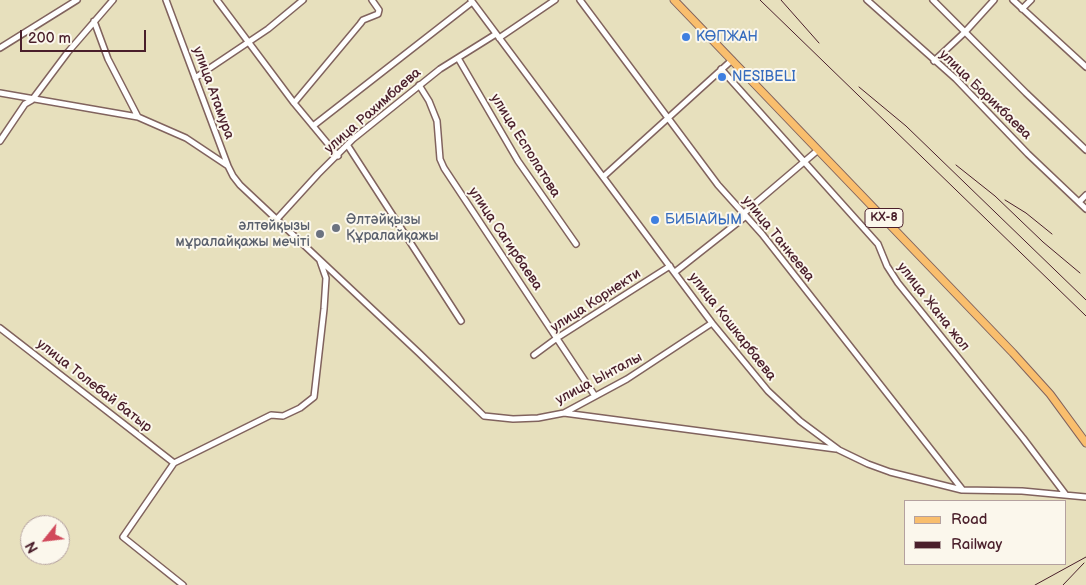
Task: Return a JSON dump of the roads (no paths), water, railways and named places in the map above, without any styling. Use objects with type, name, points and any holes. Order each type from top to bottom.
[{"type":"main road","name":"КХ-8","points":[[674,0],[1013,353],[1050,394],[1086,443]]},
{"type":"street","points":[[0,48],[78,0]]},
{"type":"street","points":[[0,141],[25,104],[32,100],[68,52],[113,0]]},
{"type":"street","name":"улица Атамура","points":[[166,0],[228,166]]},
{"type":"street","points":[[217,0],[294,103],[338,156]]},
{"type":"street","points":[[195,78],[248,42],[303,0]]},
{"type":"street","points":[[294,103],[360,24],[378,14],[379,10],[372,0]]},
{"type":"street","name":"улица Рахимбаева","points":[[277,219],[318,174],[353,140],[419,85],[458,58],[555,0]]},
{"type":"street","name":"улица Танкеева","points":[[580,0],[718,185],[745,215],[962,490]]},
{"type":"street","name":"улица Борикбаева","points":[[867,0],[956,79],[1028,154],[1086,209]]},
{"type":"street","points":[[933,0],[1026,94],[1086,150]]},
{"type":"street","points":[[934,61],[965,32],[994,0]]},
{"type":"street","points":[[1013,0],[1086,67]]},
{"type":"street","points":[[1022,9],[1031,0]]},
{"type":"street","points":[[313,126],[471,1]]},
{"type":"street","name":"улица Кошкарбаева","points":[[471,1],[712,323],[768,391],[800,421],[839,450],[879,469],[962,490],[1022,491],[1086,497]]},
{"type":"street","points":[[94,21],[108,60],[138,118]]},
{"type":"street","name":"улица Есполатова","points":[[458,58],[518,161],[576,244]]},
{"type":"street","points":[[603,177],[732,60]]},
{"type":"street","name":"улица Жана жол","points":[[721,69],[878,244],[887,266],[898,283],[1023,438],[1066,495]]},
{"type":"street","name":"улица Сагирбаева","points":[[419,85],[429,101],[436,121],[440,159],[444,168],[595,396]]},
{"type":"street","points":[[0,93],[138,118],[186,138],[228,166],[240,185],[319,260],[326,278],[324,316],[314,397],[300,408],[283,416],[271,415],[174,462],[123,537],[183,585]]},
{"type":"street","points":[[348,146],[461,321]]},
{"type":"street","points":[[675,272],[745,215],[818,150]]},
{"type":"street","points":[[1079,202],[1086,195]]},
{"type":"street","name":"улица Ынталы","points":[[319,260],[484,416],[513,419],[538,418],[564,412],[627,380],[712,323]]},
{"type":"street","name":"улица Корнекти","points":[[534,355],[557,338],[670,266]]},
{"type":"street","name":"улица Толебай батыр","points":[[0,328],[174,462]]},
{"type":"street","points":[[564,412],[839,450]]},
{"type":"railway","points":[[760,0],[1086,316]]},
{"type":"railway","points":[[781,0],[819,43]]},
{"type":"railway","points":[[859,87],[906,126],[1086,300]]},
{"type":"railway","points":[[956,165],[995,196],[1043,242],[1080,273]]},
{"type":"railway","points":[[1005,200],[1026,213],[1052,234]]},
{"type":"railway","points":[[1035,585],[1086,557]]},
{"type":"railway","points":[[1063,585],[1084,563]]},
{"type":"place","name":"КӨПЖАН","points":[[686,37]]},
{"type":"place","name":"NESIBELI","points":[[722,77]]},
{"type":"place","name":"БИБІАЙЫМ","points":[[655,220]]},
{"type":"place","name":"Әлтәйқызы Құралайқажы","points":[[336,228]]},
{"type":"place","name":"әлтөйқызы мұралайқажы мечіті","points":[[320,234]]}]
